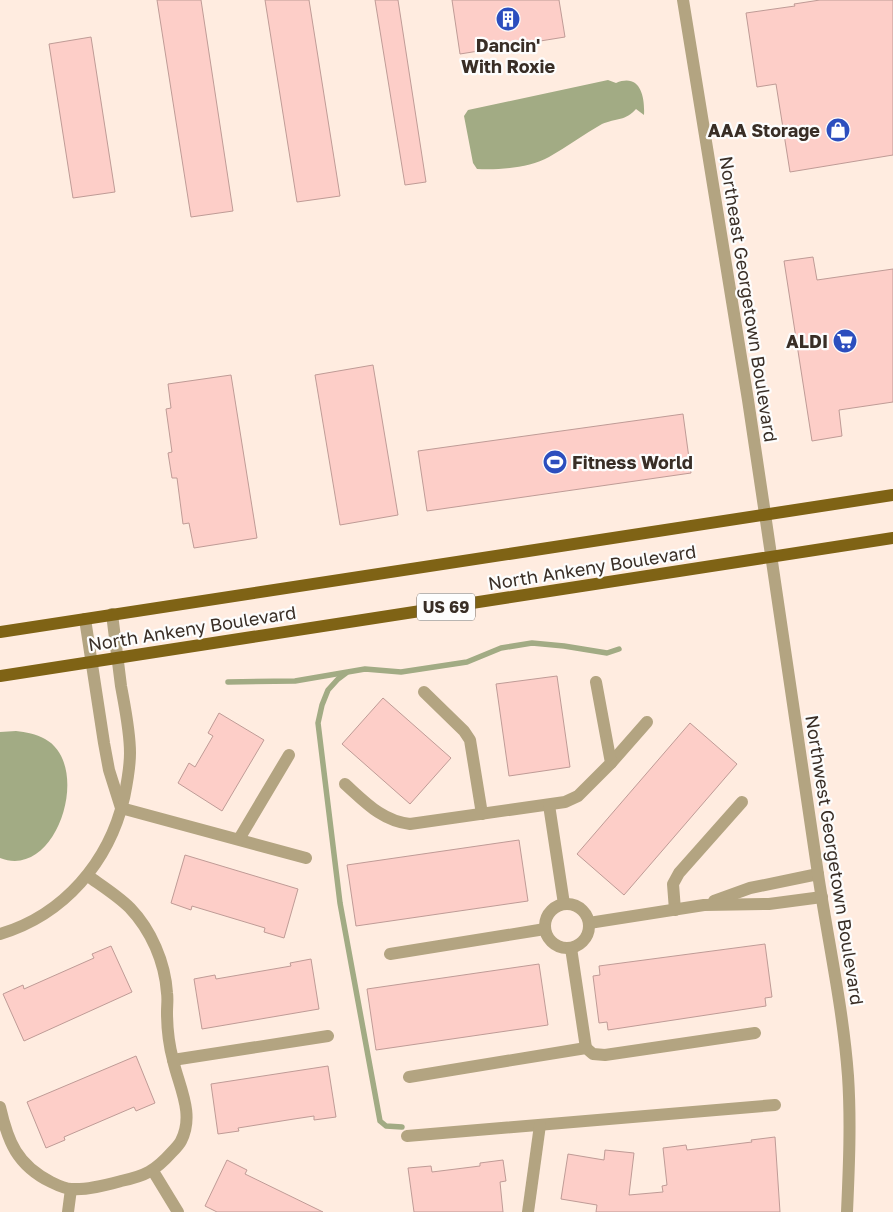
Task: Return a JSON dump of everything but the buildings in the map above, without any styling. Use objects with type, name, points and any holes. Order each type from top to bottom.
[{"type":"main road","name":"North Ankeny Boulevard","points":[[0,632],[893,495]]},
{"type":"main road","name":"North Ankeny Boulevard","points":[[0,676],[893,538]]},
{"type":"street","name":"Northeast Georgetown Boulevard","points":[[683,0],[765,514]]},
{"type":"street","name":"Northwest Georgetown Boulevard","points":[[765,514],[842,1023],[848,1075],[850,1122],[847,1212]]},
{"type":"street","points":[[0,934],[31,922],[44,914],[68,896],[88,876],[107,846],[121,808],[129,776],[130,755],[129,734],[112,614]]},
{"type":"street","points":[[85,619],[109,770],[121,808]]},
{"type":"street","points":[[596,682],[611,763]]},
{"type":"street","points":[[424,692],[464,731],[470,740],[482,814]]},
{"type":"street","points":[[345,784],[384,816],[400,823],[421,823],[565,802],[578,796],[611,763],[647,722]]},
{"type":"street","points":[[239,839],[289,755]]},
{"type":"street","points":[[675,910],[673,884],[679,873],[742,802]]},
{"type":"street","points":[[549,805],[564,904]]},
{"type":"street","points":[[121,808],[306,858]]},
{"type":"street","points":[[704,905],[750,888],[818,874]]},
{"type":"street","points":[[0,1107],[3,1134],[16,1154],[40,1176],[71,1189],[100,1186],[133,1179],[161,1165],[181,1141],[186,1125],[187,1113],[172,1060],[168,1033],[166,980],[157,949],[145,927],[129,907],[88,876]]},
{"type":"street","points":[[589,923],[704,905],[769,904],[822,896]]},
{"type":"street","points":[[564,904],[576,905],[584,910],[589,923],[586,937],[578,945],[571,948],[558,946],[550,940],[545,929],[545,921],[549,913],[555,907],[564,904]]},
{"type":"street","points":[[390,954],[545,929]]},
{"type":"street","points":[[571,948],[586,1048],[593,1054],[605,1056],[754,1033]]},
{"type":"street","points":[[172,1060],[328,1036]]},
{"type":"street","points":[[409,1078],[586,1048]]},
{"type":"street","points":[[407,1136],[774,1105]]},
{"type":"street","points":[[528,1212],[540,1125]]},
{"type":"street","points":[[153,1170],[178,1212]]},
{"type":"street","points":[[68,1212],[71,1189]]},
{"type":"shaded area","points":[[608,80],[616,83],[631,81],[636,84],[642,94],[644,115],[636,109],[628,116],[602,124],[549,157],[533,164],[505,169],[477,169],[473,163],[464,116],[468,110]]},
{"type":"shaded area","points":[[16,731],[45,739],[59,753],[66,772],[67,794],[62,817],[52,837],[38,853],[20,861],[0,858],[0,732]]},
{"type":"waterway","points":[[228,682],[295,681],[365,669],[401,672],[467,662],[501,648],[532,643],[607,653],[619,649]]},
{"type":"waterway","points":[[346,673],[328,690],[318,723],[340,903],[380,1121],[386,1126],[402,1127]]},
{"type":"place","name":"Dancin' With Roxie","points":[[508,19]]},
{"type":"place","name":"AAA Storage","points":[[838,130]]},
{"type":"place","name":"ALDI","points":[[845,341]]},
{"type":"place","name":"Fitness World","points":[[555,462]]}]
